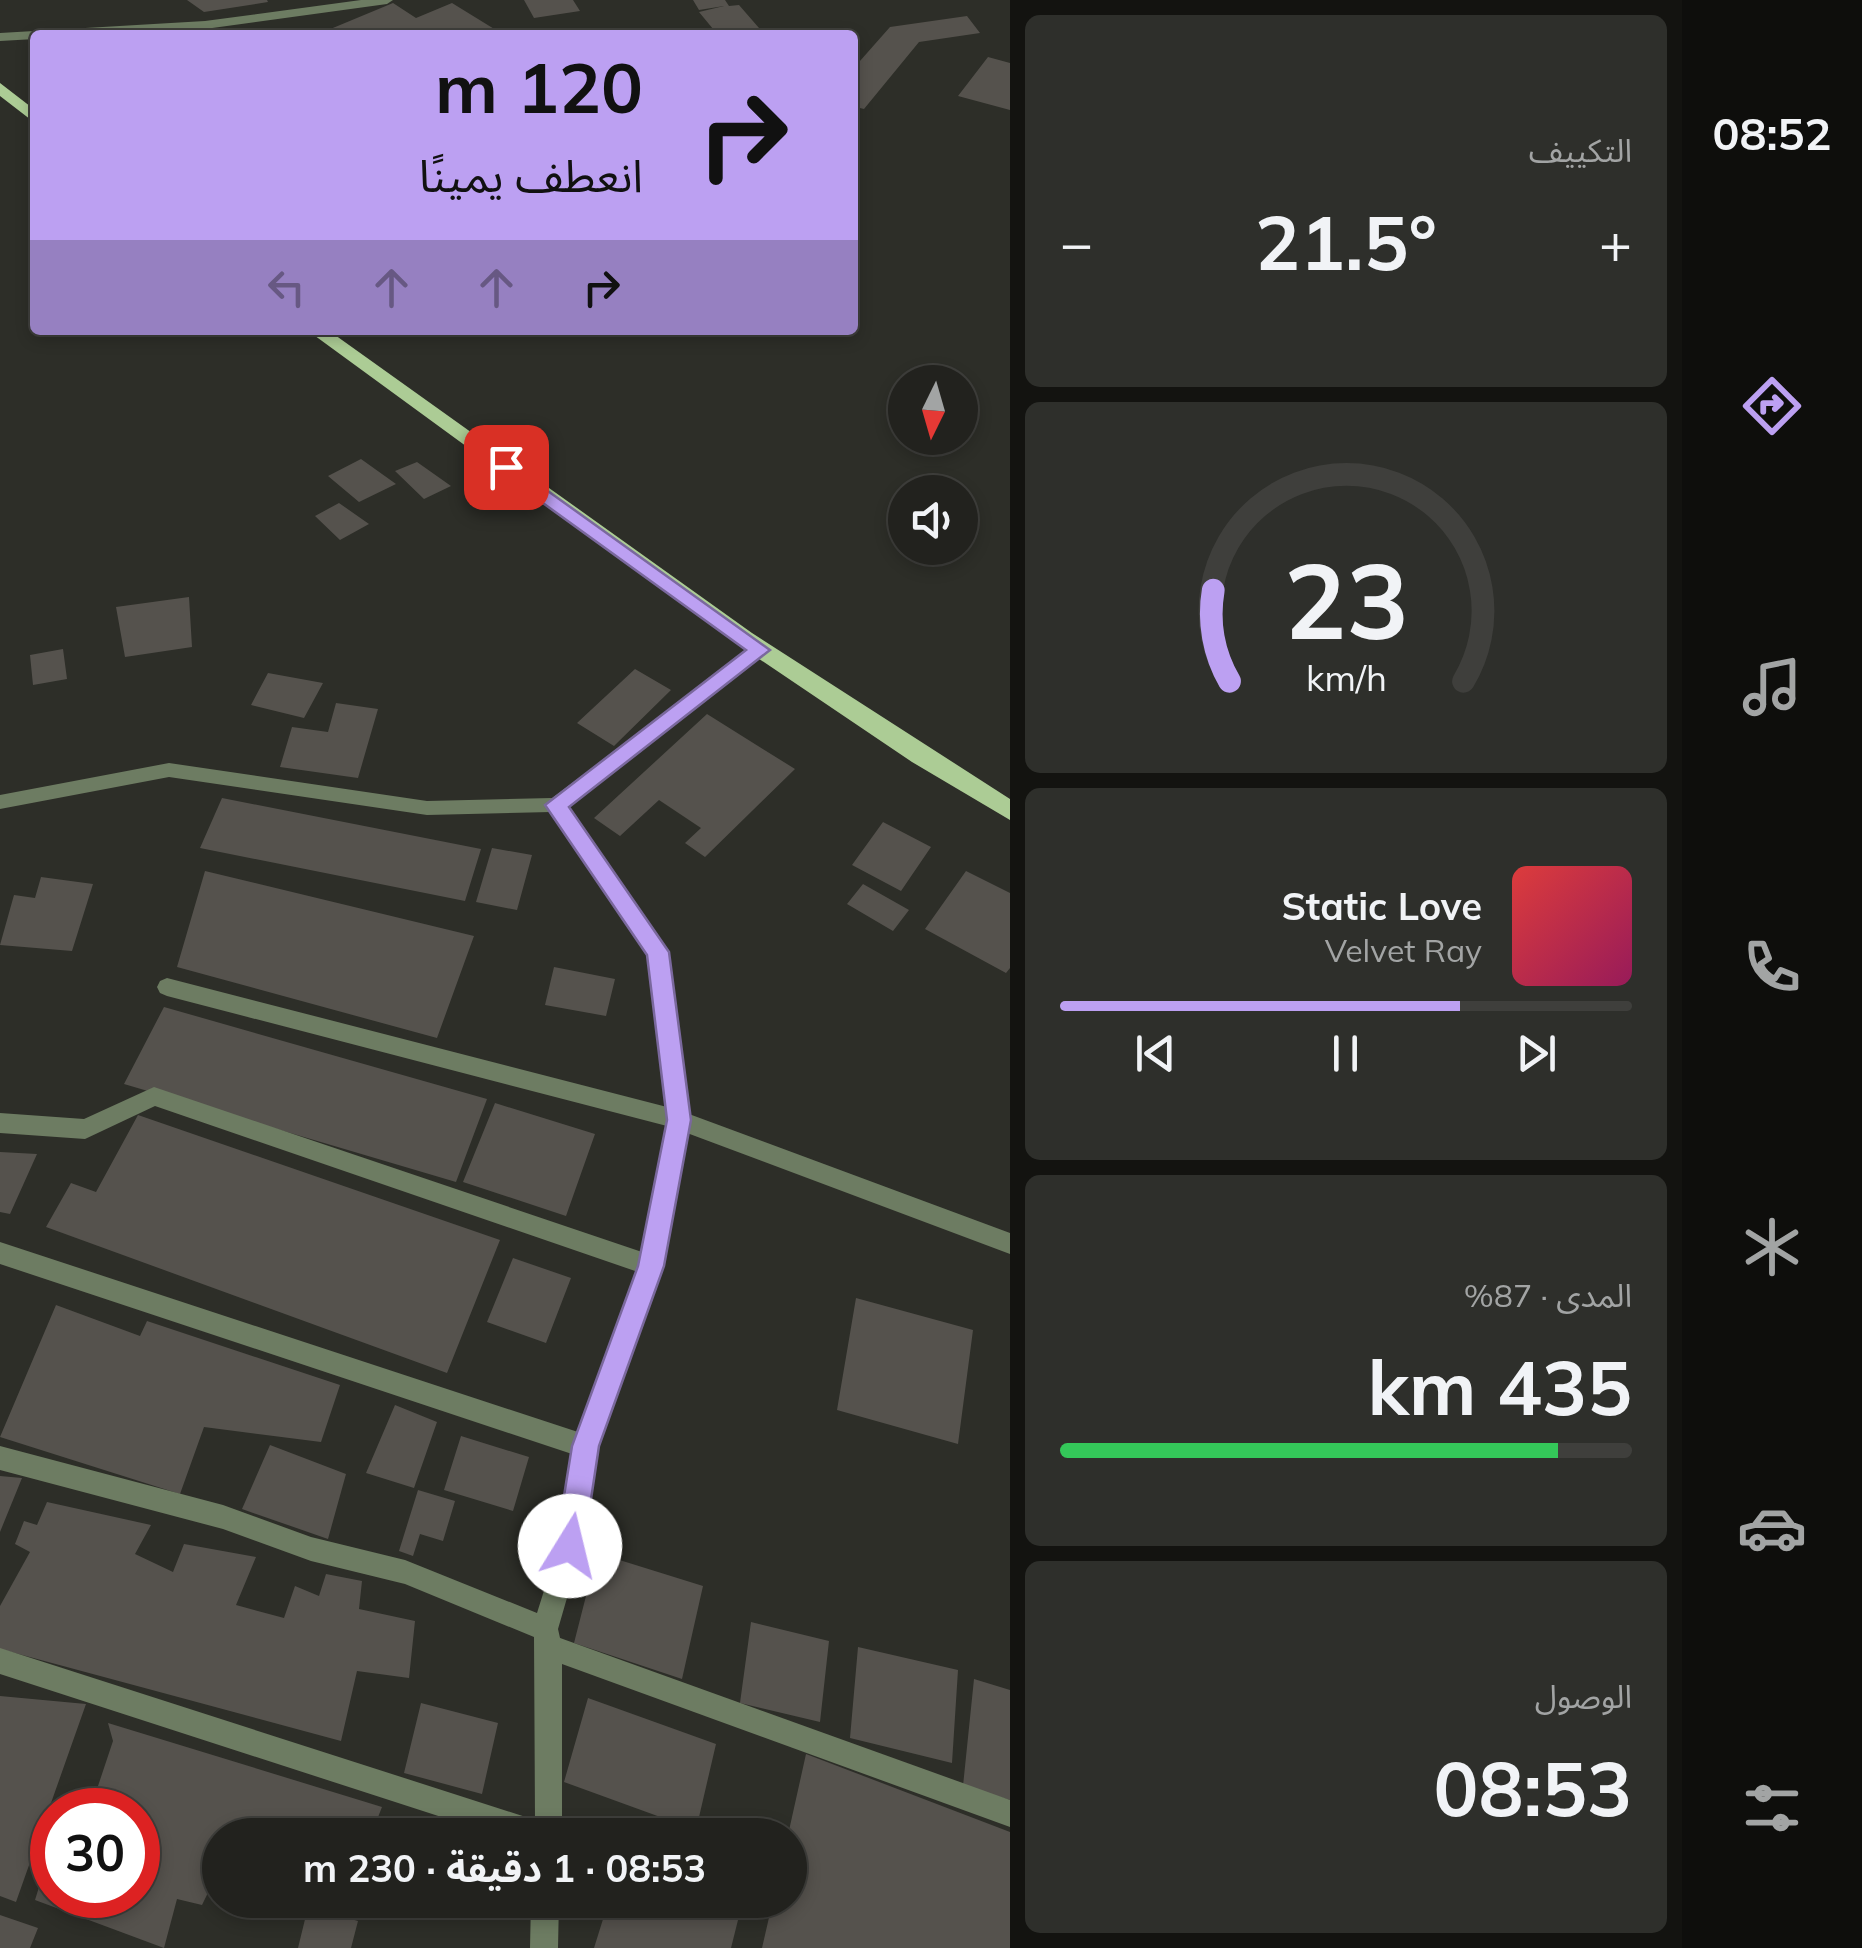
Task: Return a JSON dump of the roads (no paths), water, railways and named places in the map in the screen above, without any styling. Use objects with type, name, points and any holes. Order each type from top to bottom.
[{"type":"main road","points":[[0,88],[30,114]]},
{"type":"main road","points":[[323,335],[760,650],[892,740],[1010,811]]},
{"type":"street","points":[[120,30],[205,25],[387,0]]},
{"type":"street","points":[[0,37],[30,35]]},
{"type":"street","points":[[0,802],[168,770],[427,808],[556,805],[760,650]]},
{"type":"street","points":[[548,1818],[547,1638],[570,1546],[585,1446],[651,1266],[679,1120],[658,952],[556,805]]},
{"type":"street","points":[[166,986],[679,1120],[1010,1244]]},
{"type":"street","points":[[0,1123],[85,1129],[154,1096],[651,1266]]},
{"type":"street","points":[[0,1253],[585,1446]]},
{"type":"street","points":[[0,1458],[224,1516],[311,1549],[406,1572],[547,1638],[1010,1814]]},
{"type":"street","points":[[0,1660],[487,1818]]},
{"type":"street","points":[[544,1948],[545,1918]]}]
